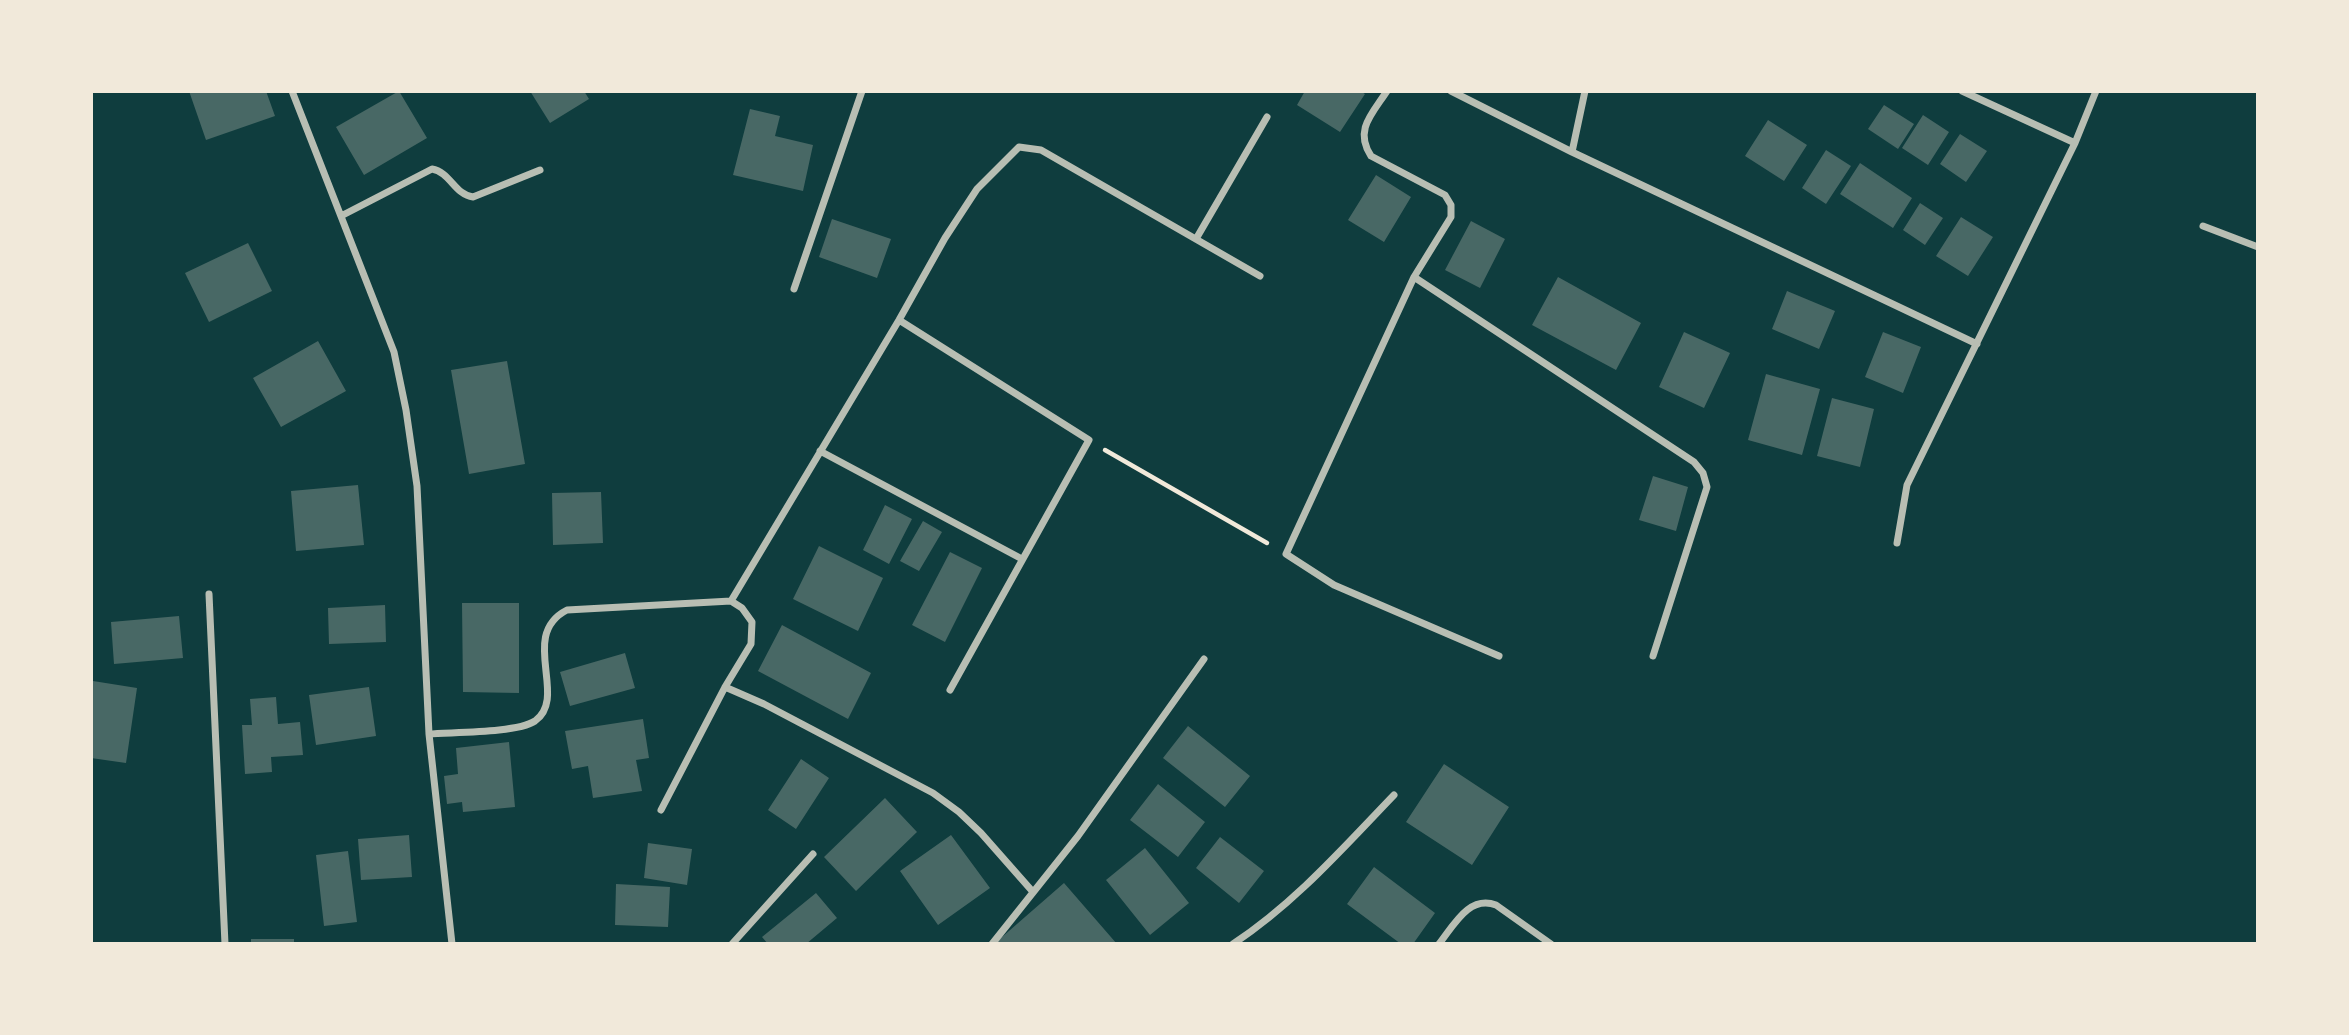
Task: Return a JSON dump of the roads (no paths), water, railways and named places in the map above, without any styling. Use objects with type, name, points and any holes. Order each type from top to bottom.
[{"type":"street","points":[[292,91],[394,352],[406,410],[417,486],[429,734],[452,944]]},
{"type":"street","points":[[794,289],[862,91]]},
{"type":"street","points":[[1387,91],[1363,129],[1364,144],[1371,156],[1445,195],[1451,205],[1451,217],[1414,277],[1286,554],[1334,585],[1499,656]]},
{"type":"street","points":[[1451,91],[1572,152],[1977,344]]},
{"type":"street","points":[[1572,152],[1585,91]]},
{"type":"street","points":[[1962,91],[2075,143]]},
{"type":"street","points":[[1897,543],[1907,485],[2075,143],[2096,91]]},
{"type":"street","points":[[1196,239],[1267,117]]},
{"type":"street","points":[[731,601],[945,238],[977,190],[1019,147],[1041,149],[1260,276]]},
{"type":"street","points":[[341,216],[432,169],[444,174],[464,195],[473,197],[540,170]]},
{"type":"street","points":[[2203,226],[2258,247]]},
{"type":"street","points":[[1414,277],[1694,462],[1703,473],[1707,487],[1653,656]]},
{"type":"street","points":[[899,320],[1089,440],[950,690]]},
{"type":"street","points":[[820,451],[1022,559]]},
{"type":"street","points":[[209,594],[226,944]]},
{"type":"street","points":[[429,734],[513,728],[535,721],[545,707],[547,696],[544,641],[553,620],[567,610],[731,601],[742,607],[752,622],[751,644],[725,687],[661,810]]},
{"type":"street","points":[[992,944],[1117,784],[1204,659]]},
{"type":"street","points":[[725,687],[933,793],[974,826],[1033,892]]},
{"type":"street","points":[[1233,944],[1303,890],[1394,795]]},
{"type":"street","points":[[732,944],[813,854]]},
{"type":"street","points":[[1439,944],[1466,911],[1479,902],[1486,902],[1496,905],[1551,944]]}]
